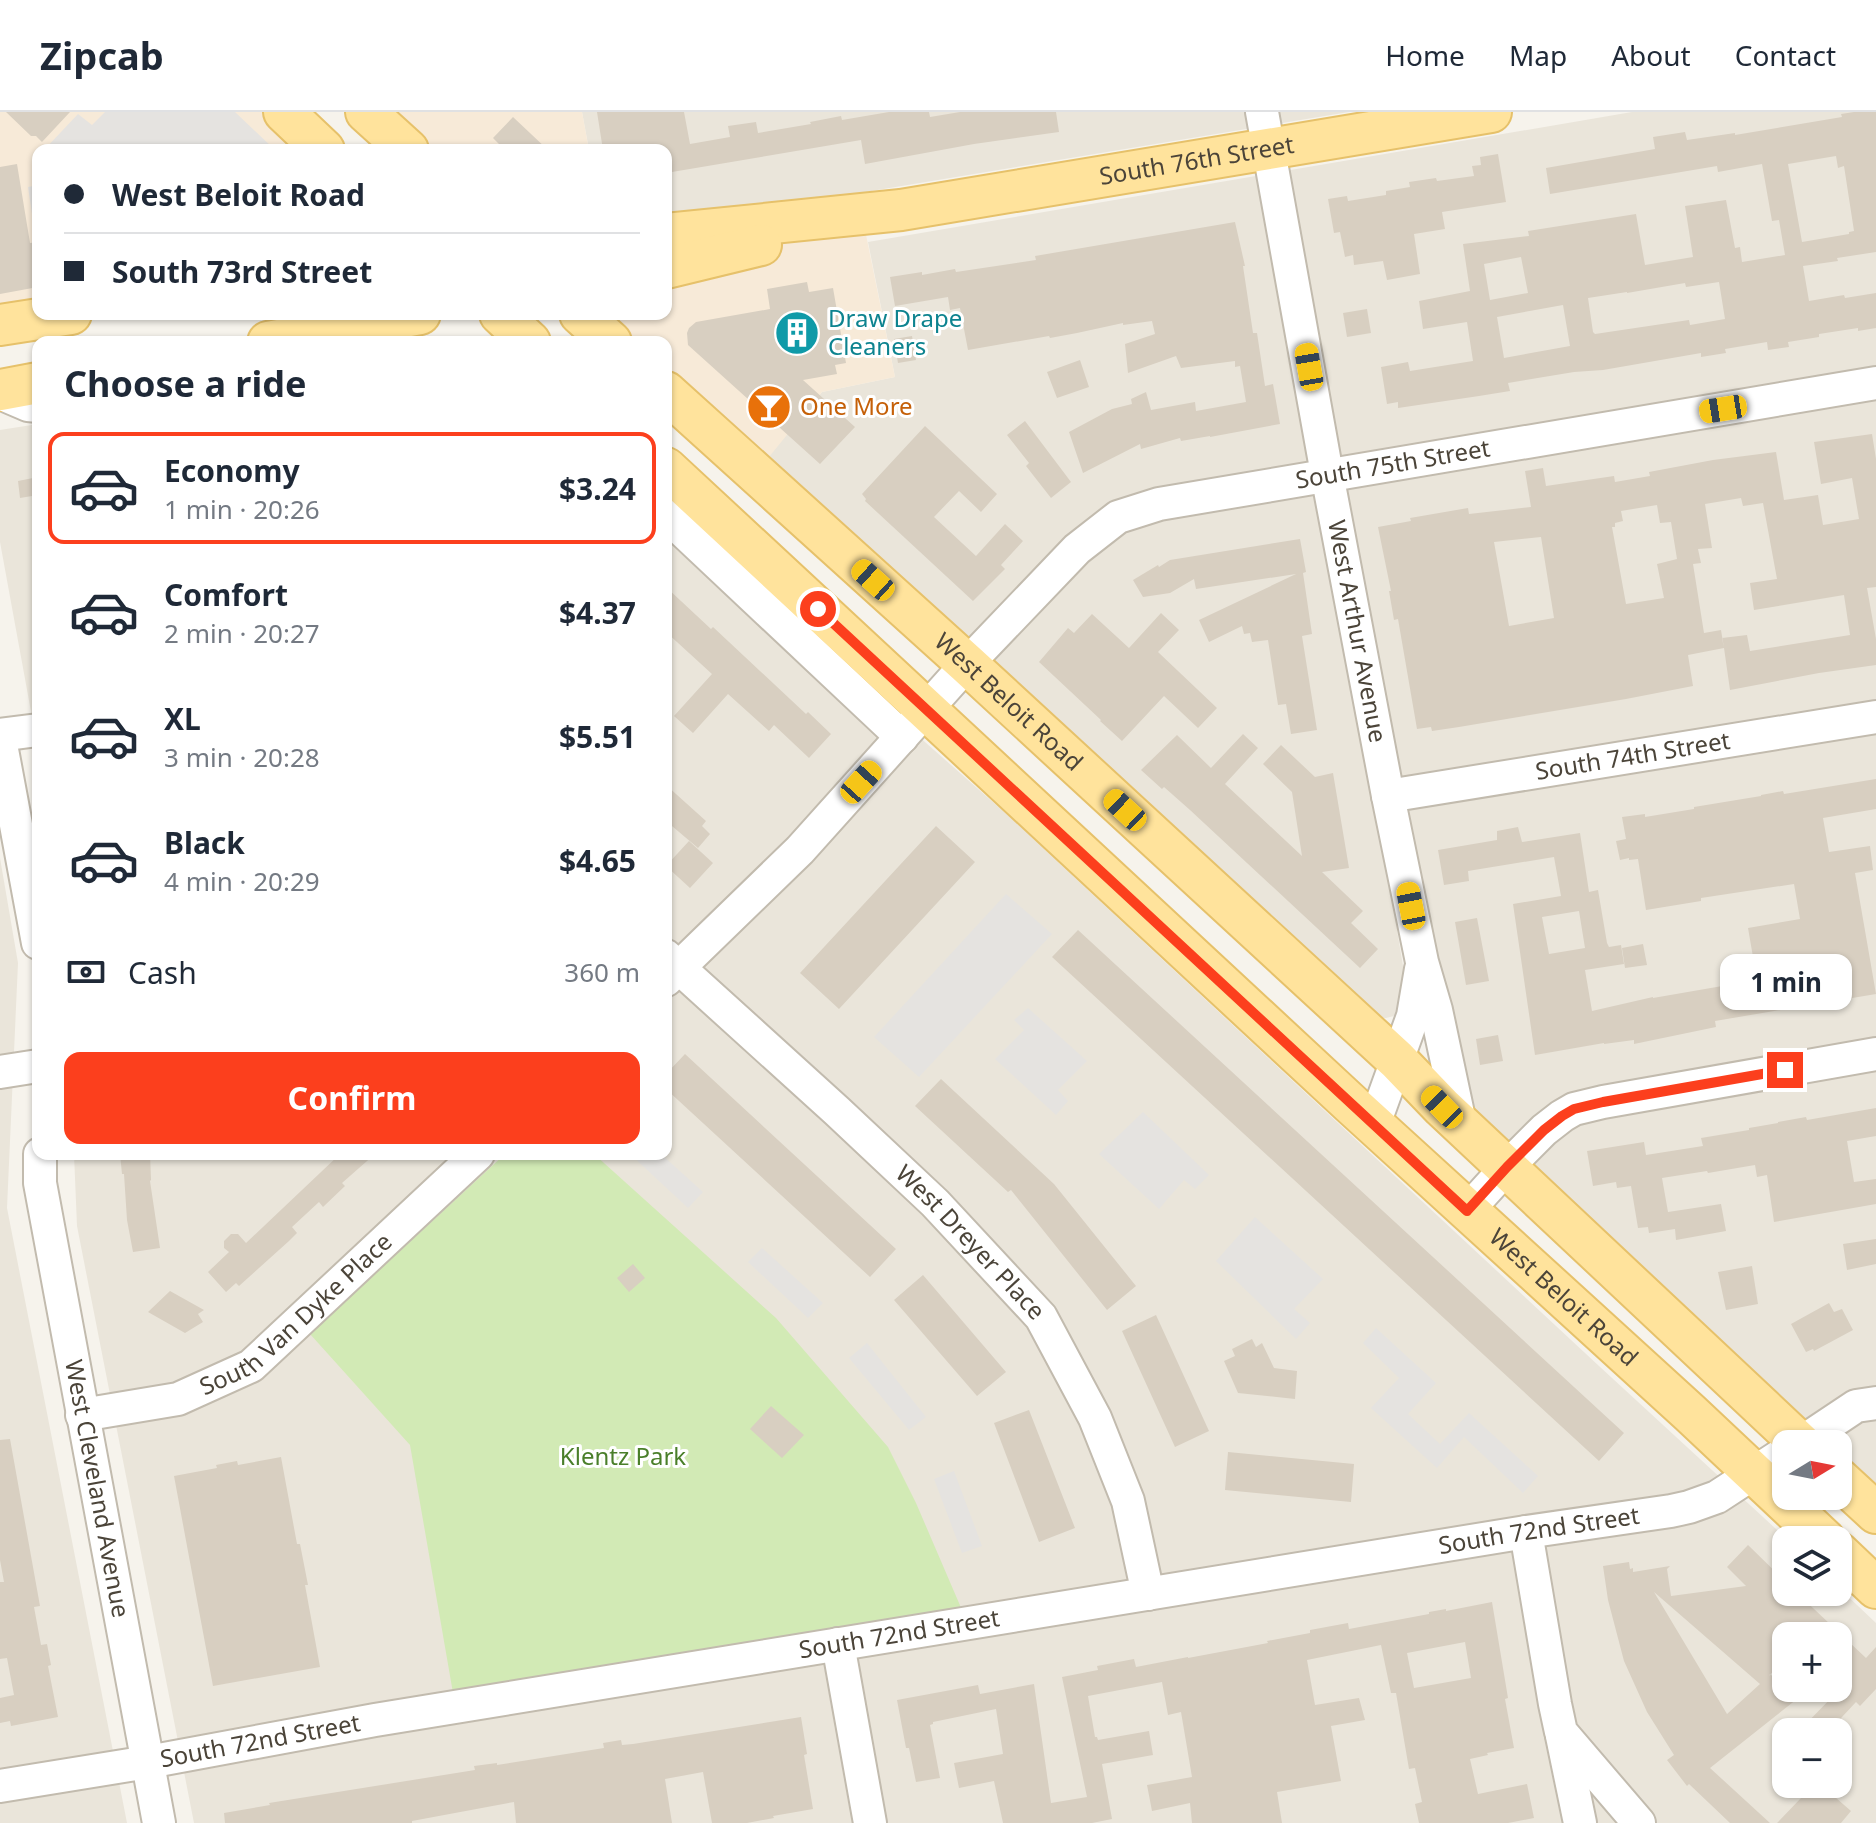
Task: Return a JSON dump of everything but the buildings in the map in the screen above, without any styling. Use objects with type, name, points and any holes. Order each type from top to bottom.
[{"type":"main road","points":[[284,112],[318,144]]},
{"type":"main road","points":[[366,112],[401,144]]},
{"type":"main road","name":"South 76th Street","points":[[672,267],[901,210],[1265,131],[1491,112]]},
{"type":"main road","name":"South 76th Street","points":[[672,233],[901,210]]},
{"type":"main road","points":[[0,325],[32,320]]},
{"type":"main road","points":[[302,336],[388,320]]},
{"type":"main road","points":[[506,320],[524,336]]},
{"type":"main road","points":[[587,320],[604,336]]},
{"type":"main road","points":[[319,333],[355,336]]},
{"type":"main road","points":[[0,392],[32,384]]},
{"type":"main road","name":"West Beloit Road","points":[[672,397],[1397,1060],[1785,1430]]},
{"type":"main road","name":"West Beloit Road","points":[[672,474],[914,724],[1374,1124],[1467,1211],[1770,1462],[1815,1526]]},
{"type":"main road","points":[[1852,1491],[1876,1513]]},
{"type":"main road","points":[[1852,1565],[1876,1588]]},
{"type":"street","name":"West Arthur Avenue","points":[[1265,131],[1388,796],[1422,962],[1436,1010],[1460,1123]]},
{"type":"street","name":"South 75th Street","points":[[967,664],[1077,549],[1118,517],[1159,504],[1876,383]]},
{"type":"street","points":[[0,392],[32,405]]},
{"type":"street","name":"West Beloit Road","points":[[672,520],[914,724]]},
{"type":"street","points":[[672,967],[800,850],[967,664]]},
{"type":"street","name":"South 74th Street","points":[[1388,796],[1876,717]]},
{"type":"street","points":[[32,731],[0,737],[32,910]]},
{"type":"street","name":"West Arthur Avenue","points":[[1374,1124],[1413,1016],[1422,962]]},
{"type":"street","name":"West Dreyer Place","points":[[672,969],[935,1203],[1041,1317],[1095,1418],[1128,1501],[1148,1594]]},
{"type":"street","points":[[1467,1211],[1544,1130],[1574,1109],[1876,1054]]},
{"type":"street","points":[[0,1072],[32,1067]]},
{"type":"street","name":"West Cleveland Avenue","points":[[40,1160],[40,1183],[159,1823]]},
{"type":"street","name":"South Van Dyke Place","points":[[82,1415],[178,1399],[251,1366],[472,1160]]},
{"type":"street","points":[[1821,1430],[1856,1406],[1876,1403]]},
{"type":"street","name":"South 72nd Street","points":[[0,1786],[375,1720],[1689,1507],[1717,1497],[1770,1462]]},
{"type":"street","points":[[1526,1532],[1555,1704],[1580,1823]]},
{"type":"street","points":[[838,1644],[870,1823]]},
{"type":"street","points":[[1561,1732],[1639,1823]]},
{"type":"shaded area","points":[[0,112],[284,112],[318,144],[32,144],[32,316],[0,325]]},
{"type":"shaded area","points":[[105,112],[235,112],[269,144],[50,144],[78,114],[92,125]]},
{"type":"shaded area","points":[[366,112],[582,112],[588,144],[401,144]]},
{"type":"shaded area","points":[[582,112],[1349,112],[672,221],[672,144],[588,144]]},
{"type":"shaded area","points":[[1632,112],[1876,112],[1876,1485],[1852,1463],[1852,1430],[1816,1430],[1477,1116],[1467,1102],[1431,924],[1397,930],[1407,990],[1402,1010],[1386,1018],[1373,1017],[765,460],[822,392],[895,377],[868,242]]},
{"type":"shaded area","points":[[32,186],[32,214],[28,187]]},
{"type":"shaded area","points":[[863,220],[895,377],[822,392],[755,474],[672,398],[672,336],[608,336],[615,320],[672,320],[672,267]]},
{"type":"shaded area","points":[[32,425],[32,717],[0,542],[0,430]]},
{"type":"shaded area","points":[[672,518],[1003,811],[1773,1526],[1772,1606],[1852,1606],[1852,1600],[1876,1623],[1876,1823],[194,1823],[77,1226],[74,1160],[672,1160]]},
{"type":"shaded area","points":[[0,858],[18,963],[7,1208],[127,1823],[0,1823]]},
{"type":"shaded area","points":[[1006,894],[1052,934],[919,1077],[874,1037]]},
{"type":"shaded area","points":[[1028,1008],[1087,1061],[1058,1090],[1068,1101],[1056,1115],[995,1059],[1024,1030],[1014,1020]]},
{"type":"shaded area","points":[[1143,1112],[1209,1175],[1195,1189],[1184,1180],[1159,1209],[1099,1154]]},
{"type":"shaded area","points":[[636,1160],[668,1160],[703,1192],[688,1208]]},
{"type":"shaded area","points":[[1255,1217],[1323,1279],[1294,1309],[1310,1323],[1296,1339],[1216,1261]]},
{"type":"shaded area","points":[[762,1248],[823,1303],[808,1318],[748,1262]]},
{"type":"shaded area","points":[[1376,1328],[1436,1383],[1408,1414],[1440,1444],[1469,1413],[1538,1476],[1523,1493],[1464,1437],[1437,1468],[1371,1408],[1399,1378],[1363,1343]]},
{"type":"shaded area","points":[[867,1343],[926,1417],[909,1430],[849,1358]]},
{"type":"shaded area","points":[[954,1471],[982,1546],[962,1553],[934,1479]]},
{"type":"green space","name":"Klentz Park","points":[[498,1160],[601,1160],[776,1318],[888,1447],[962,1610],[453,1693],[410,1445],[310,1334]]},
{"type":"place","name":"Draw Drape Cleaners","points":[[797,333]]},
{"type":"place","name":"One More","points":[[769,407]]},
{"type":"route","points":[[818,609],[1467,1211],[1544,1130],[1574,1109],[1785,1070]]}]
